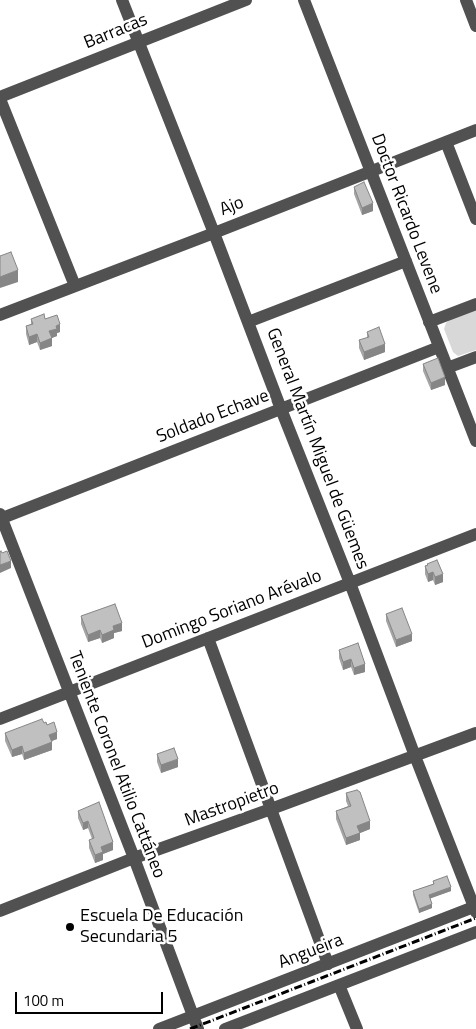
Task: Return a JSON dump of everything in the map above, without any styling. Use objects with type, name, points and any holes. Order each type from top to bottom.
[{"type":"street","name":"General Martín Miguel de Güemes","points":[[122,0],[475,909]]},
{"type":"street","name":"Barracas","points":[[0,98],[246,0]]},
{"type":"street","name":"Doctor Ricardo Levene","points":[[304,0],[476,441]]},
{"type":"street","points":[[466,0],[476,26]]},
{"type":"street","points":[[0,98],[75,286]]},
{"type":"street","name":"Ajo","points":[[0,315],[476,130]]},
{"type":"street","points":[[446,142],[476,219]]},
{"type":"street","points":[[248,322],[406,262]]},
{"type":"street","points":[[429,322],[476,304]]},
{"type":"street","name":"Soldado Echave","points":[[1,517],[439,347]]},
{"type":"street","points":[[447,368],[476,356]]},
{"type":"street","name":"Teniente Coronel Atilio Cattáneo","points":[[1,517],[134,858],[198,1029]]},
{"type":"street","name":"Domingo Soriano Arévalo","points":[[0,719],[476,534]]},
{"type":"street","points":[[208,638],[328,964]]},
{"type":"street","name":"Mastropietro","points":[[0,911],[134,858],[476,733]]},
{"type":"street","name":"Angueira","points":[[159,1029],[475,909]]},
{"type":"street","points":[[225,1029],[476,932]]},
{"type":"street","points":[[339,985],[357,1029]]},
{"type":"shaded area","points":[[476,309],[476,350],[458,356],[453,352],[444,329],[446,323],[451,319]]},
{"type":"building","points":[[364,182],[373,203],[362,208],[354,187]]},
{"type":"building","points":[[11,252],[18,270],[0,277],[0,256]]},
{"type":"building","points":[[44,314],[45,319],[57,315],[60,324],[56,326],[57,329],[49,331],[52,338],[40,343],[37,334],[29,337],[26,326],[33,324],[31,319]]},
{"type":"building","points":[[379,327],[385,344],[364,352],[359,340],[369,337],[367,332]]},
{"type":"building","points":[[438,358],[445,377],[431,383],[423,364]]},
{"type":"building","points":[[1,551],[2,553],[7,551],[11,561],[0,565]]},
{"type":"building","points":[[437,560],[443,574],[435,577],[433,572],[428,574],[425,566]]},
{"type":"building","points":[[115,604],[122,623],[113,626],[114,630],[102,635],[100,630],[88,635],[81,616]]},
{"type":"building","points":[[402,608],[412,634],[396,640],[386,614]]},
{"type":"building","points":[[358,643],[365,664],[354,668],[351,659],[343,662],[339,650]]},
{"type":"building","points":[[42,719],[47,725],[54,722],[57,732],[49,735],[52,742],[24,753],[22,746],[12,750],[5,733]]},
{"type":"building","points":[[174,748],[178,759],[161,765],[157,754]]},
{"type":"building","points":[[357,790],[360,792],[370,821],[357,826],[360,833],[346,838],[336,811],[351,806],[346,793]]},
{"type":"building","points":[[99,802],[113,842],[101,847],[103,852],[95,855],[89,840],[94,838],[88,821],[83,823],[78,811]]},
{"type":"building","points":[[447,876],[451,887],[429,895],[432,904],[419,909],[413,891],[434,884],[433,881]]},
{"type":"railway","points":[[190,1029],[476,918]]},
{"type":"place","name":"Escuela De Educación Secundaria 5","points":[[70,927]]}]
